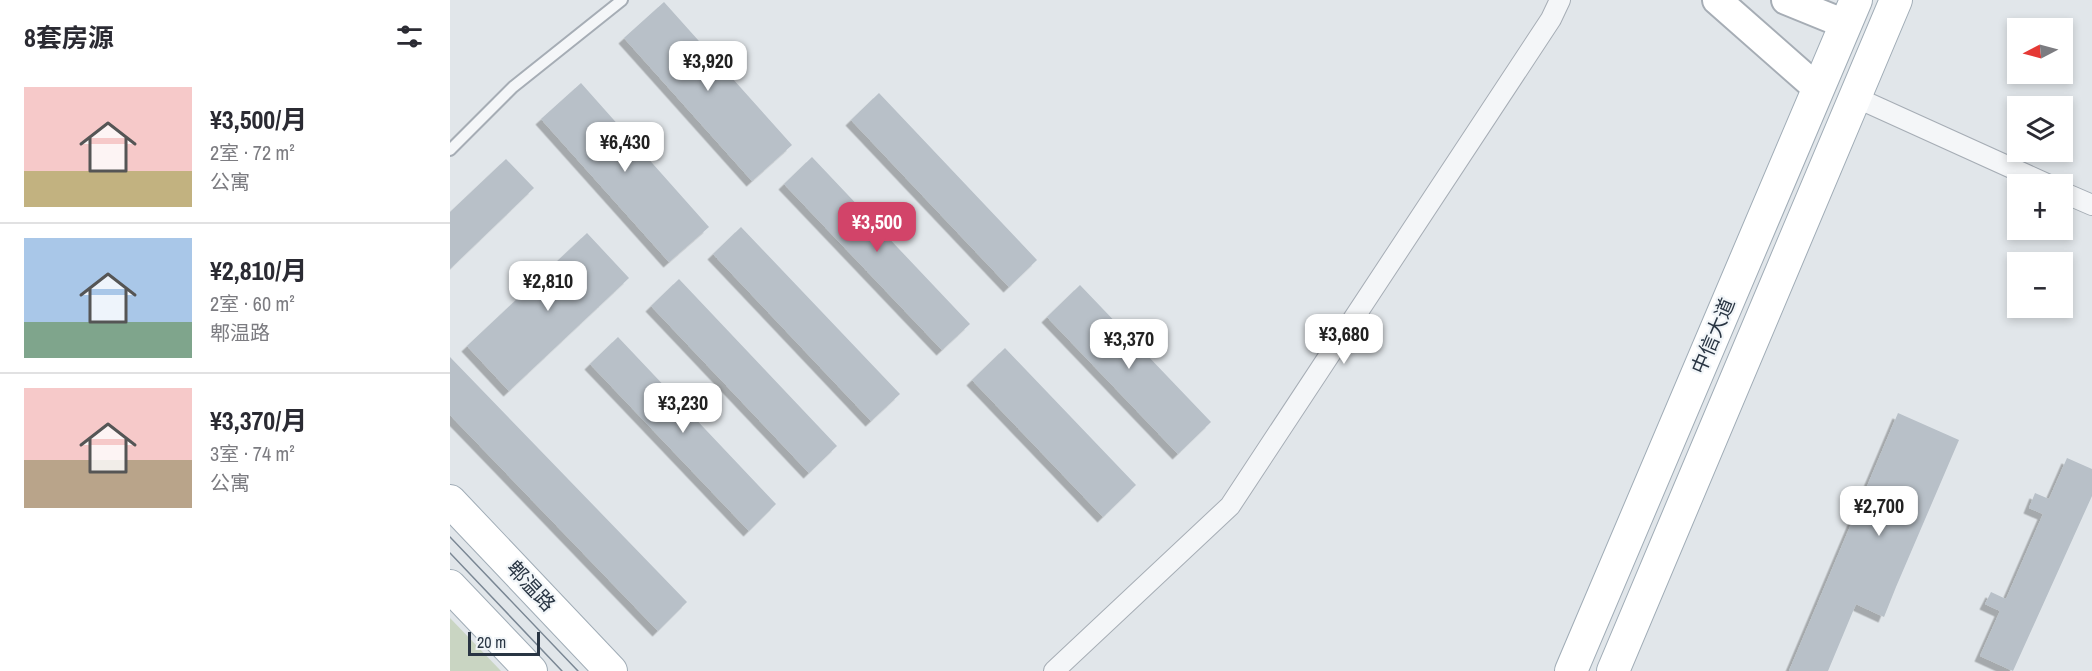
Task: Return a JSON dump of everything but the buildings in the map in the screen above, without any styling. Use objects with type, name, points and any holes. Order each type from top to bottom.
[{"type":"main road","name":"中信大道","points":[[1613,671],[1896,0]]},
{"type":"main road","name":"中信大道","points":[[1571,671],[1851,12]]},
{"type":"main road","name":"郫温路","points":[[450,501],[611,671]]},
{"type":"main road","points":[[450,586],[531,671]]},
{"type":"street","points":[[1054,671],[1230,506],[1551,19],[1560,0]]},
{"type":"street","points":[[1717,0],[1818,89]]},
{"type":"street","points":[[1786,0],[1851,12]]},
{"type":"street","points":[[1856,97],[2025,174]]},
{"type":"street","points":[[2073,197],[2092,205]]},
{"type":"lane","points":[[450,150],[513,87],[622,0]]},
{"type":"green space","points":[[450,618],[501,671],[450,671]]},
{"type":"tram line","points":[[450,537],[578,671]]},
{"type":"tram line","points":[[450,553],[562,671]]}]
